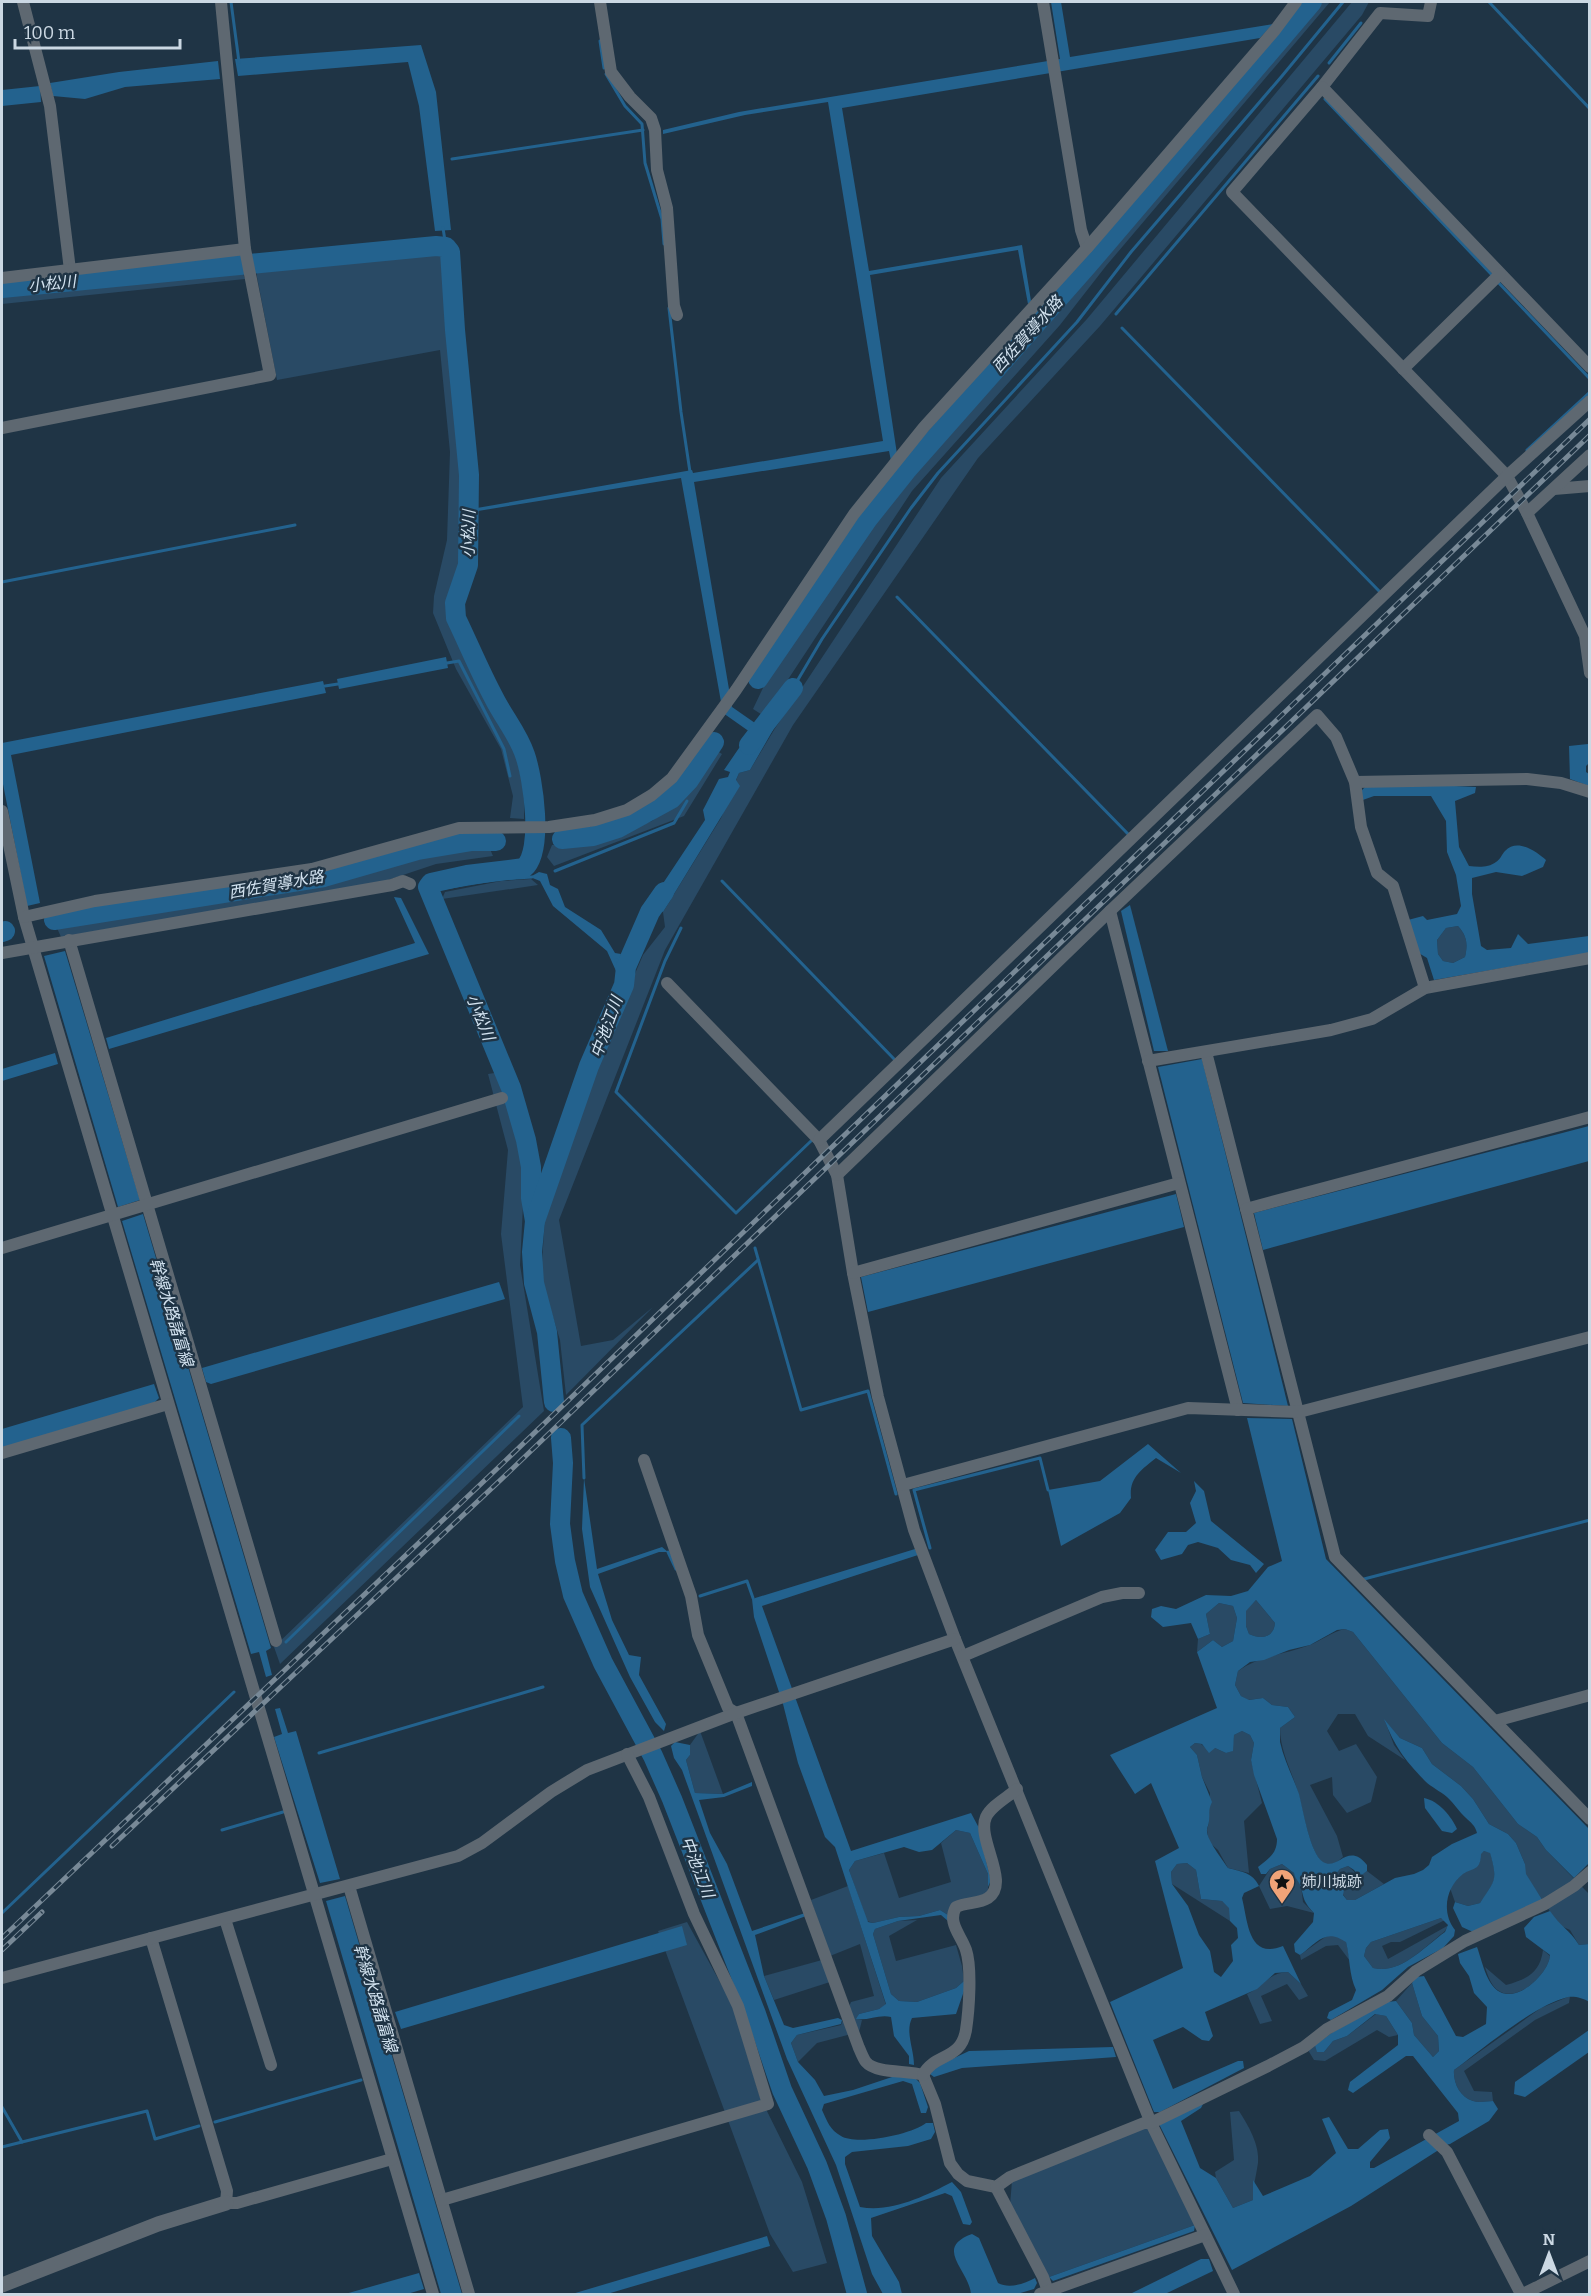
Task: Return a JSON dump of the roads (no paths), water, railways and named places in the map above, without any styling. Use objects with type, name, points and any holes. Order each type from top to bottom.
[{"type":"street","points":[[23,2],[47,92],[57,153],[70,270]]},
{"type":"street","points":[[2,428],[270,375],[245,249],[221,2]]},
{"type":"street","points":[[600,2],[611,72],[630,97],[651,118],[655,130],[657,170],[667,208],[674,306],[677,315]]},
{"type":"street","points":[[1043,2],[1080,230],[1087,249]]},
{"type":"street","points":[[24,917],[95,902],[312,869],[459,828],[549,826],[608,817],[627,810],[646,799],[672,778],[736,690],[854,514],[924,427],[1087,249],[1275,30],[1296,2]]},
{"type":"street","points":[[1431,2],[1428,16],[1380,13],[1322,87],[1232,192],[1508,476],[1585,636],[1590,673]]},
{"type":"street","points":[[1322,87],[1590,367]]},
{"type":"street","points":[[2,278],[245,249]]},
{"type":"street","points":[[1403,369],[1500,274]]},
{"type":"street","points":[[819,1140],[1508,476],[1590,401]]},
{"type":"street","points":[[1527,513],[1590,456]]},
{"type":"street","points":[[1554,489],[1590,486]]},
{"type":"street","points":[[837,1175],[1317,715],[1336,737],[1356,792],[1361,827],[1377,873],[1393,886],[1425,988]]},
{"type":"street","points":[[1356,792],[1527,779],[1562,783],[1583,792],[1590,792]]},
{"type":"street","points":[[2,811],[24,917],[118,1214],[168,1404],[332,1891],[442,2200],[469,2295]]},
{"type":"street","points":[[2,953],[392,885],[403,881],[410,884]]},
{"type":"street","points":[[1110,911],[1159,1059],[1179,1183],[1238,1410]]},
{"type":"street","points":[[69,940],[142,1207],[276,1641]]},
{"type":"street","points":[[1159,1059],[1331,1030],[1372,1018],[1425,988],[1590,958]]},
{"type":"street","points":[[667,983],[819,1140],[837,1175],[853,1273],[878,1396],[914,1530],[955,1639],[1151,2123],[1234,2295]]},
{"type":"street","points":[[1206,1052],[1335,1557],[1590,1819]]},
{"type":"street","points":[[2,1248],[502,1098]]},
{"type":"street","points":[[1246,1209],[1590,1117]]},
{"type":"street","points":[[853,1273],[1179,1183]]},
{"type":"street","points":[[903,1485],[1179,1410],[1203,1408],[1299,1412],[1590,1337]]},
{"type":"street","points":[[2,1453],[168,1404]]},
{"type":"street","points":[[644,1460],[691,1596],[698,1635],[728,1708],[736,1713],[859,2048],[866,2061],[879,2069],[912,2071],[923,2075],[935,2104],[950,2163],[967,2181],[996,2187],[1010,2178],[1144,2123],[1151,2123],[1268,2066],[1304,2047],[1327,2029],[1388,1996],[1416,1971],[1466,1941],[1545,1904],[1574,1886],[1590,1872]]},
{"type":"street","points":[[963,1656],[1102,1598],[1122,1593],[1139,1593]]},
{"type":"street","points":[[2,1978],[458,1856],[482,1843],[570,1779],[586,1770],[736,1713],[955,1639]]},
{"type":"street","points":[[1495,1721],[1590,1695]]},
{"type":"street","points":[[442,2200],[768,2104],[738,2006],[694,1914],[649,1797],[627,1754]]},
{"type":"street","points":[[923,2075],[927,2067],[951,2055],[963,2042],[967,2023],[969,1983],[966,1950],[952,1919],[953,1912],[956,1906],[987,1898],[993,1892],[996,1878],[984,1826],[990,1811],[1017,1789]]},
{"type":"street","points":[[332,1891],[392,2159],[432,2294]]},
{"type":"street","points":[[225,1919],[271,2065]]},
{"type":"street","points":[[151,1938],[227,2191],[226,2203]]},
{"type":"street","points":[[1429,2135],[1447,2152],[1522,2295],[1590,2261]]},
{"type":"street","points":[[2,2285],[158,2224],[226,2203],[237,2203],[392,2159]]},
{"type":"street","points":[[996,2187],[1043,2277],[1044,2293],[1204,2235]]},
{"type":"waterway","points":[[231,2],[239,62]]},
{"type":"waterway","name":"西佐賀導水路","points":[[758,679],[867,520],[906,471],[1087,266],[1312,2]]},
{"type":"waterway","points":[[793,688],[822,639],[911,508],[938,473],[1077,322],[1131,252],[1343,2]]},
{"type":"waterway","points":[[1489,2],[1590,109]]},
{"type":"waterway","points":[[1329,63],[1361,23]]},
{"type":"waterway","points":[[600,41],[604,68]]},
{"type":"waterway","points":[[606,74],[625,106],[642,124],[645,163],[662,219],[664,244]]},
{"type":"waterway","points":[[1116,314],[1318,76]]},
{"type":"waterway","points":[[1325,99],[1492,275]]},
{"type":"waterway","points":[[452,159],[643,130]]},
{"type":"waterway","points":[[443,228],[446,247]]},
{"type":"waterway","name":"小松川","points":[[2,288],[436,246],[446,247],[450,252],[469,475],[468,565],[455,603],[456,618],[489,688],[519,740],[525,755],[531,780],[535,831],[534,846],[524,868],[467,875],[431,883],[428,887],[511,1088],[531,1167],[531,1198],[535,1221]]},
{"type":"waterway","points":[[1496,280],[1590,379]]},
{"type":"waterway","points":[[669,308],[690,472]]},
{"type":"waterway","points":[[1122,328],[1381,593]]},
{"type":"waterway","points":[[1527,450],[1590,392]]},
{"type":"waterway","points":[[2,582],[295,525]]},
{"type":"waterway","points":[[897,597],[1129,835]]},
{"type":"waterway","points":[[447,663],[459,661],[504,749],[510,776]]},
{"type":"waterway","points":[[325,686],[338,684]]},
{"type":"waterway","name":"中池江川","points":[[749,745],[793,688]]},
{"type":"waterway","name":"西佐賀導水路","points":[[562,839],[593,836],[618,828],[671,799],[689,780],[714,742]]},
{"type":"waterway","points":[[555,871],[674,823],[687,801]]},
{"type":"waterway","name":"西佐賀導水路","points":[[54,920],[324,877],[418,850],[472,841],[496,841]]},
{"type":"waterway","points":[[445,888],[498,879],[532,877]]},
{"type":"waterway","points":[[722,881],[895,1060]]},
{"type":"waterway","name":"中池江川","points":[[554,1402],[547,1332],[534,1283],[532,1252],[535,1221],[589,1066],[624,985],[626,967],[650,912],[664,892]]},
{"type":"waterway","points":[[681,928],[665,961],[616,1092],[736,1213],[811,1141]]},
{"type":"waterway","points":[[616,960],[626,967]]},
{"type":"waterway","points":[[755,1248],[801,1410],[868,1391],[896,1494]]},
{"type":"waterway","points":[[584,1478],[582,1425],[758,1260]]},
{"type":"waterway","points":[[286,1642],[519,1416]]},
{"type":"waterway","name":"中池江川","points":[[561,1438],[563,1463],[560,1524],[573,1595],[603,1663],[653,1756],[672,1799],[756,2014],[782,2090],[817,2165],[836,2217],[857,2294]]},
{"type":"waterway","points":[[930,1548],[914,1490],[1040,1458],[1048,1490]]},
{"type":"waterway","points":[[1364,1579],[1590,1520]]},
{"type":"waterway","points":[[668,1552],[676,1569]]},
{"type":"waterway","points":[[700,1596],[747,1581],[753,1598]]},
{"type":"waterway","points":[[319,1753],[543,1687]]},
{"type":"waterway","points":[[2,1913],[234,1692]]},
{"type":"waterway","points":[[222,1830],[283,1812]]},
{"type":"waterway","points":[[215,2122],[361,2080]]},
{"type":"waterway","points":[[2,2107],[22,2142],[2,2147]]},
{"type":"waterway","points":[[22,2142],[147,2111],[155,2139],[199,2126]]},
{"type":"railway","points":[[2,1938],[502,1464],[1590,419]]},
{"type":"railway","points":[[112,1846],[511,1470],[1590,435]]},
{"type":"railway","points":[[2,1950],[42,1912]]},
{"type":"place","name":"姉川城跡","points":[[1282,1905]]},
{"type":"water label","name":"幹線水路諸富線","points":[[172,1312]]},
{"type":"water label","name":"幹線水路諸富線","points":[[376,1998]]}]
